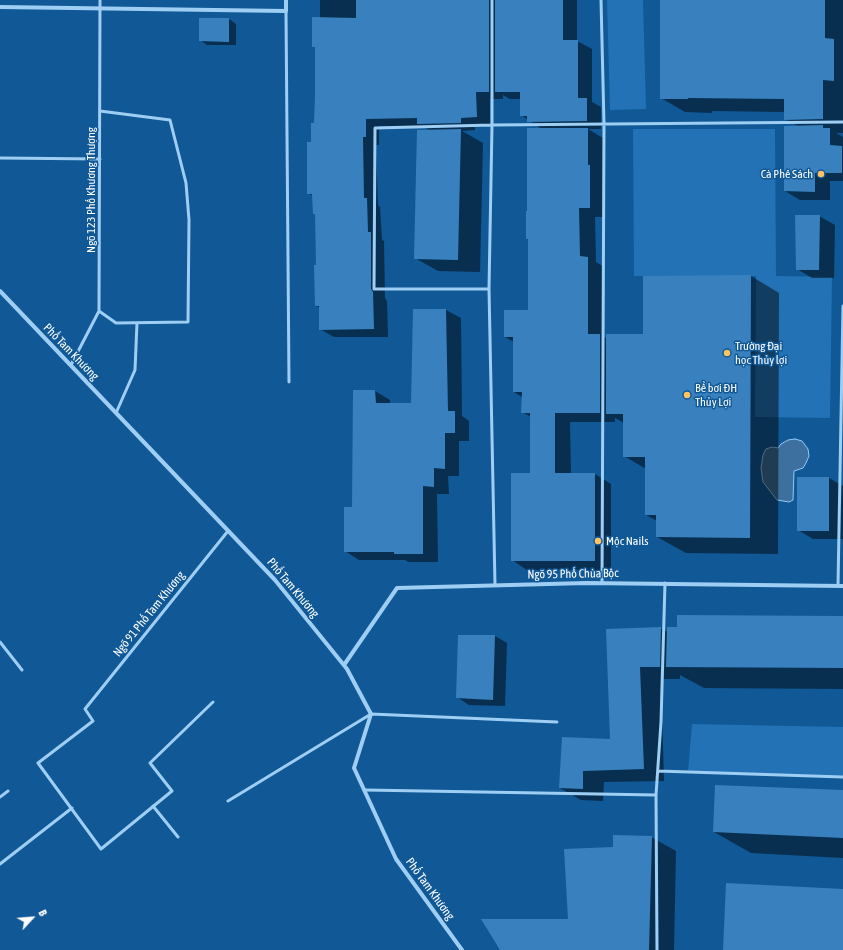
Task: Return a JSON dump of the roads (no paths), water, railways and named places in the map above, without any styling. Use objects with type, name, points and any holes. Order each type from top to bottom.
[{"type":"street","points":[[0,7],[286,11],[286,0]]},
{"type":"street","name":"Phố Tam Khương","points":[[0,291],[275,580],[344,665],[371,714],[354,768],[396,859],[462,950]]},
{"type":"street","name":"Ngõ 95 Phố Chùa Bộc","points":[[344,665],[397,588],[602,583],[843,586]]},
{"type":"lane","name":"Ngõ 123 Phố Khương Thượng","points":[[70,365],[99,311],[100,0]]},
{"type":"lane","points":[[492,0],[492,125],[489,288],[495,585]]},
{"type":"lane","points":[[601,0],[604,124],[602,583]]},
{"type":"lane","points":[[286,11],[289,382]]},
{"type":"lane","points":[[99,311],[116,323],[188,322],[188,220],[186,183],[170,120],[100,111]]},
{"type":"lane","points":[[489,288],[374,289],[375,128],[492,125],[843,122]]},
{"type":"lane","points":[[0,158],[100,158]]},
{"type":"lane","points":[[838,586],[843,306]]},
{"type":"lane","points":[[116,413],[135,370],[137,323]]},
{"type":"lane","name":"Ngõ 91 Phố Tam Khương","points":[[72,808],[38,763],[93,721],[84,709],[228,530]]},
{"type":"lane","points":[[657,950],[656,795],[661,722],[665,583]]},
{"type":"lane","points":[[0,642],[22,670]]},
{"type":"lane","points":[[1,862],[72,808],[101,849],[172,791],[150,763],[213,702]]},
{"type":"lane","points":[[228,801],[371,714],[557,722]]},
{"type":"lane","points":[[658,771],[843,777]]},
{"type":"lane","points":[[365,790],[656,795]]},
{"type":"lane","points":[[0,797],[8,791]]},
{"type":"lane","points":[[153,806],[178,836]]},
{"type":"place","name":"Cà Phê Sách","points":[[821,174]]},
{"type":"place","name":"Trường Đại học Thủy lợi","points":[[727,353]]},
{"type":"place","name":"Bể bơi ĐH Thủy Lợi","points":[[687,395]]},
{"type":"place","name":"Mộc Nails","points":[[598,541]]}]
